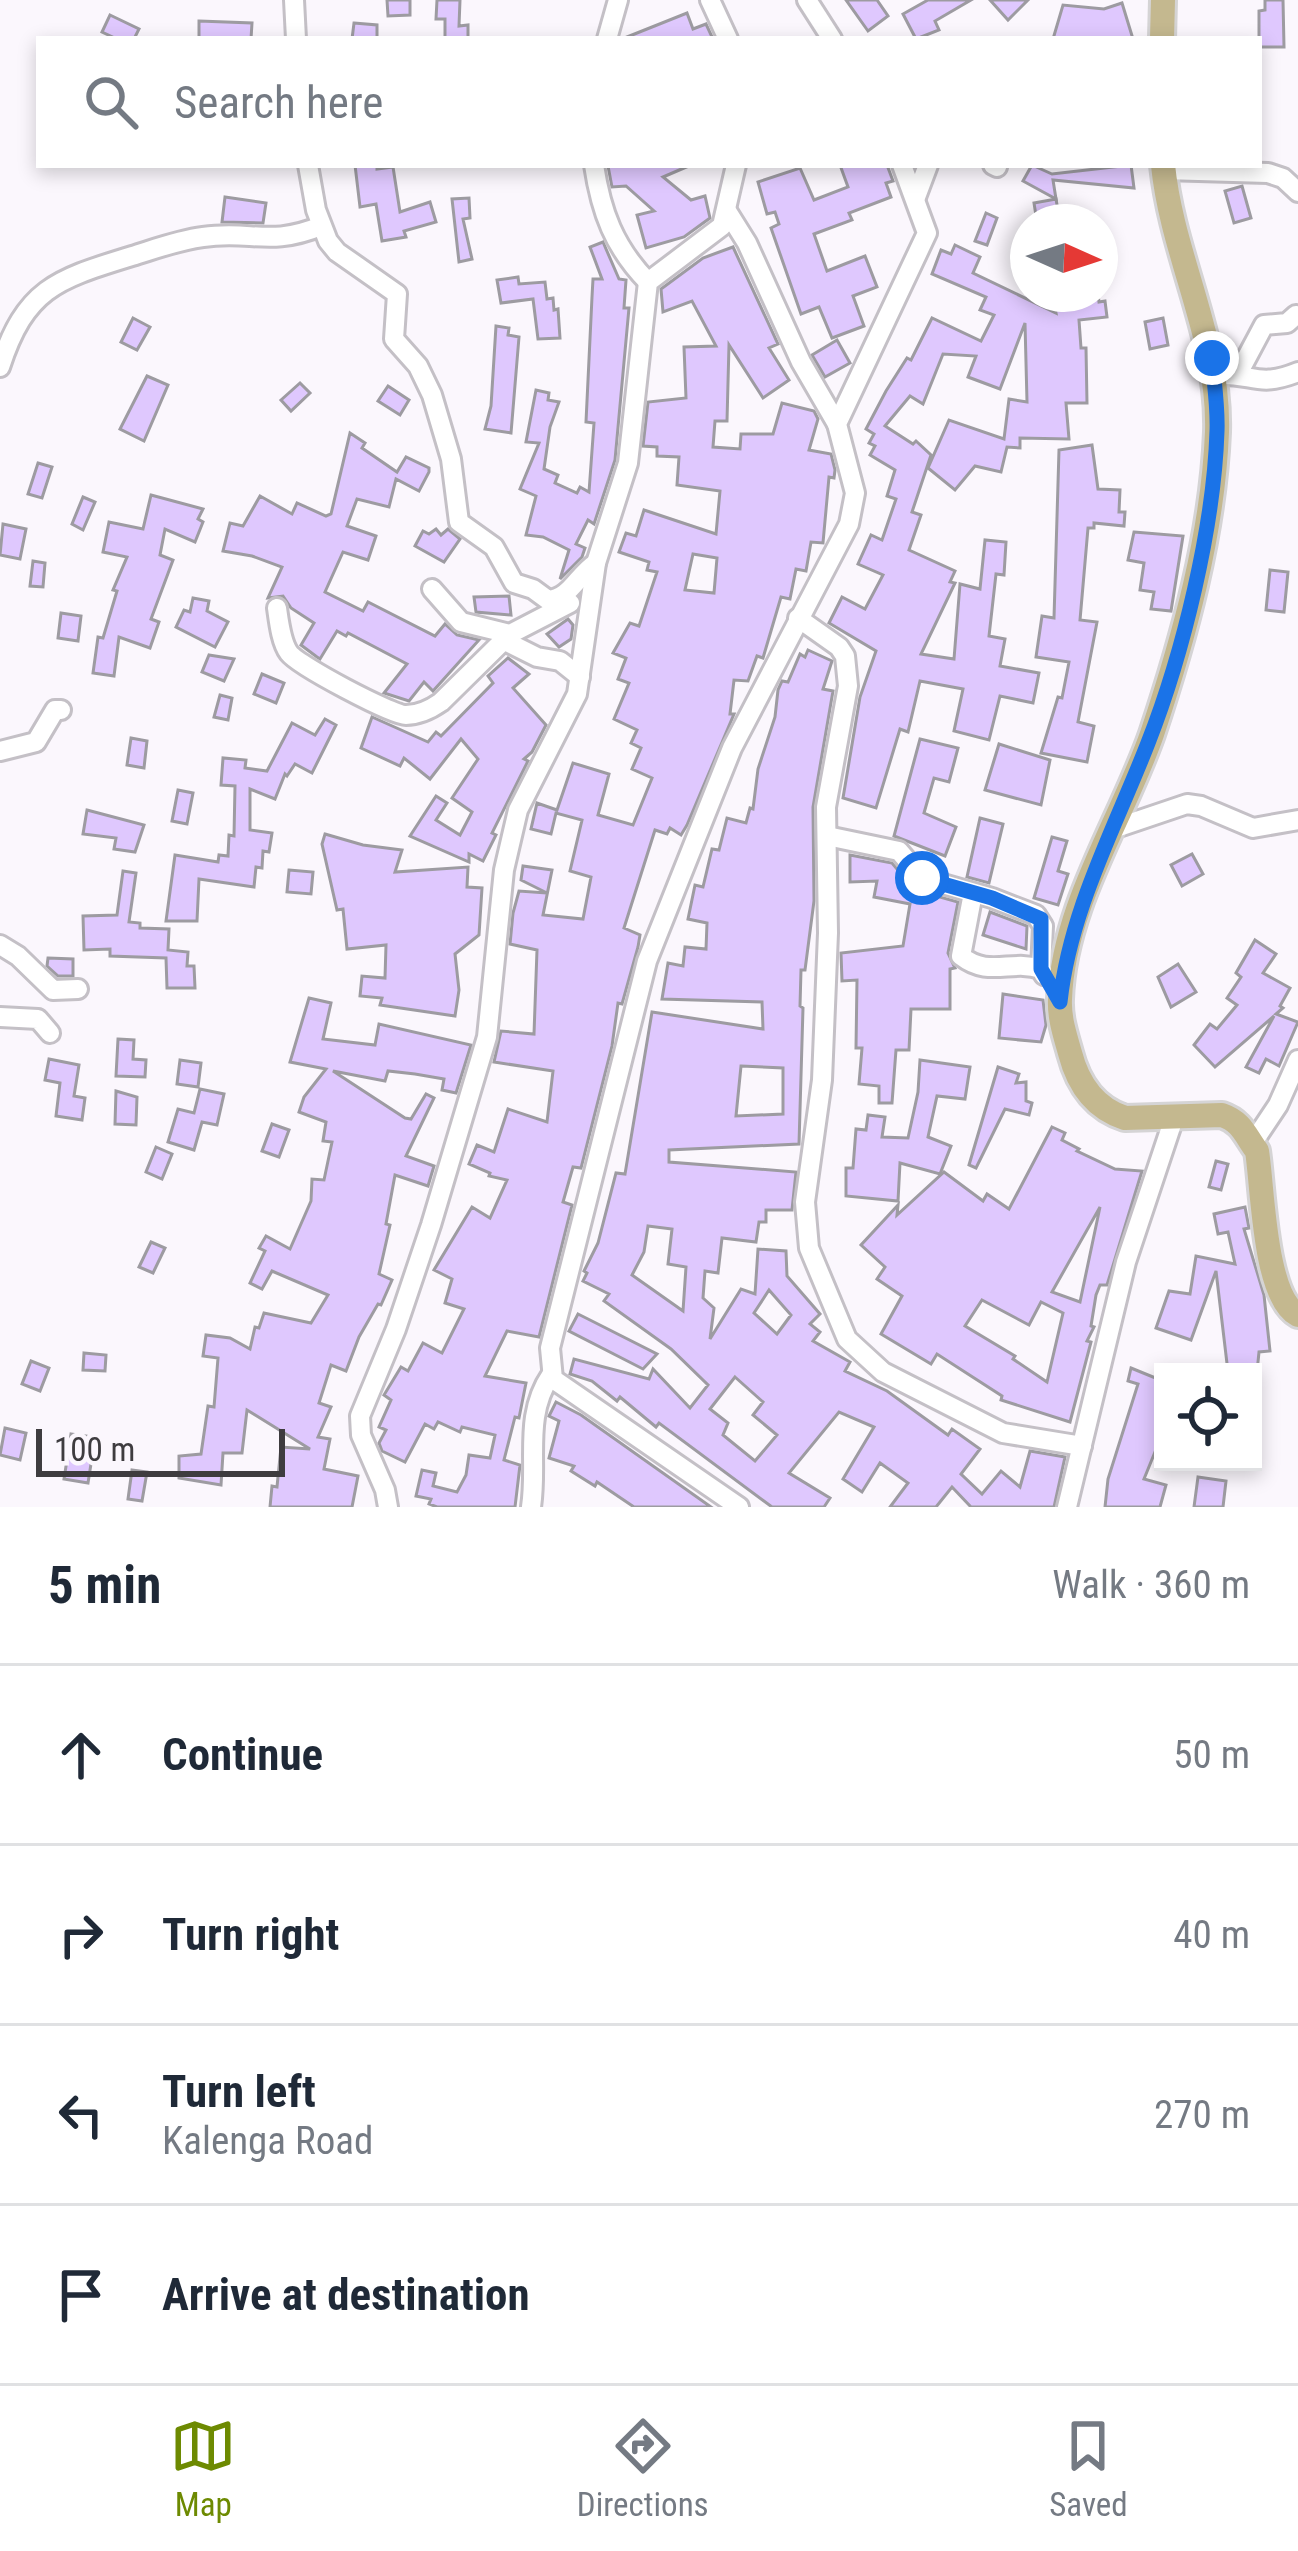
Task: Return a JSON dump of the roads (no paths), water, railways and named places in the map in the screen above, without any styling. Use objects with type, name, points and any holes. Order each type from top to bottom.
[{"type":"main road","points":[[1162,36],[1163,0]]},
{"type":"main road","points":[[1164,168],[1166,194],[1212,358],[1226,374],[1212,489],[1186,622],[1151,737],[1073,928],[1060,1002],[1075,1076],[1098,1105],[1125,1118],[1222,1114],[1247,1132],[1257,1151],[1277,1291],[1298,1315]]},
{"type":"street","points":[[294,0],[296,36]]},
{"type":"street","points":[[611,35],[617,0]]},
{"type":"street","points":[[710,0],[727,36]]},
{"type":"street","points":[[807,0],[830,36]]},
{"type":"street","points":[[309,168],[321,226],[337,252],[397,293],[394,339],[418,366],[431,395],[451,459],[459,522],[494,547],[508,578],[548,600],[567,593],[596,563]]},
{"type":"street","points":[[388,1507],[386,1490],[361,1435],[360,1416],[431,1226],[487,1037],[513,826],[527,789],[573,705],[596,563],[628,463],[647,282],[620,250],[599,196],[594,168]]},
{"type":"street","points":[[647,282],[718,232],[735,168]]},
{"type":"street","points":[[838,424],[923,244],[926,221],[903,168]]},
{"type":"street","points":[[916,196],[927,168]]},
{"type":"street","points":[[1164,168],[1268,173],[1296,185]]},
{"type":"street","points":[[531,1507],[535,1474],[532,1424],[540,1394],[551,1376],[550,1348],[647,961],[733,748],[855,506],[838,424],[801,362],[747,243],[727,211]]},
{"type":"street","points":[[0,367],[12,330],[40,296],[71,273],[204,237],[278,239],[321,226]]},
{"type":"street","points":[[1296,316],[1287,323],[1264,325],[1226,374],[1265,382],[1298,372]]},
{"type":"street","points":[[432,590],[461,622],[507,638],[536,658],[560,661],[580,677]]},
{"type":"street","points":[[277,608],[293,658],[396,713],[431,709],[507,638],[562,605],[590,600]]},
{"type":"street","points":[[798,618],[839,647],[848,671],[846,705],[827,790],[830,889],[822,1080],[805,1224],[809,1248],[847,1339],[883,1372],[1003,1433],[1082,1446]]},
{"type":"street","points":[[0,752],[36,742],[48,716],[61,710]]},
{"type":"street","points":[[1113,829],[1186,805],[1201,806],[1253,828],[1298,820]]},
{"type":"street","points":[[827,836],[899,851],[918,876],[1041,919],[1041,969],[1060,1002]]},
{"type":"street","points":[[973,892],[961,956],[993,970],[1019,963],[1041,969]]},
{"type":"street","points":[[0,945],[53,989],[78,989]]},
{"type":"street","points":[[0,1017],[38,1019],[50,1034]]},
{"type":"street","points":[[1252,1144],[1298,1060]]},
{"type":"street","points":[[1067,1507],[1126,1262],[1174,1118]]},
{"type":"street","points":[[551,1376],[739,1507]]}]
